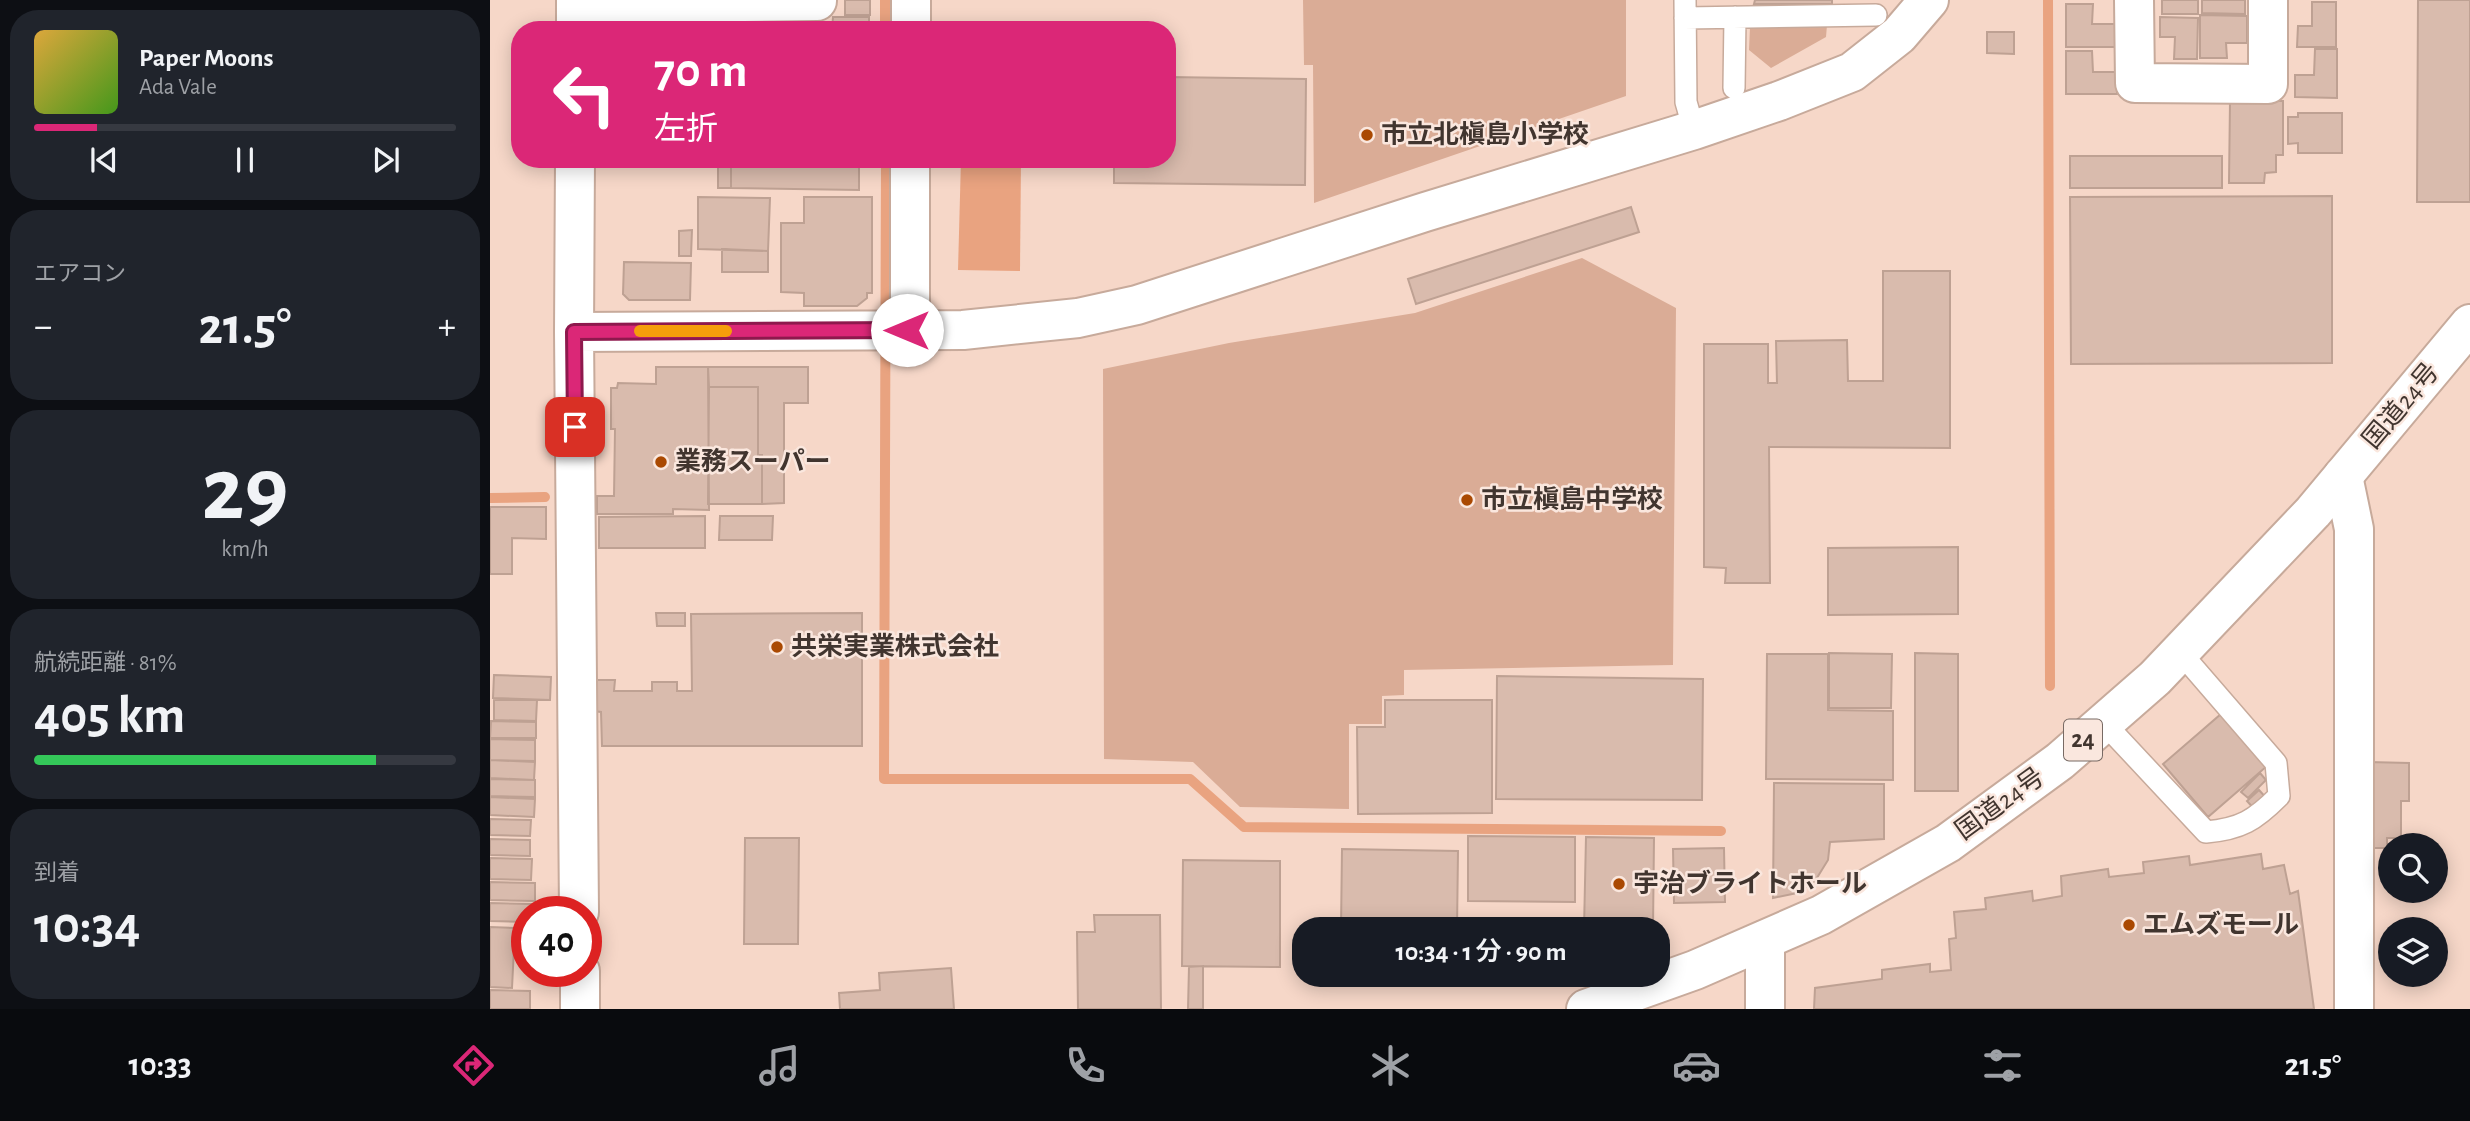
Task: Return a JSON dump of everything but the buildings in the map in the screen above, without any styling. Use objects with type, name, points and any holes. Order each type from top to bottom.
[{"type":"main road","points":[[911,0],[911,21]]},
{"type":"main road","points":[[574,332],[963,330],[1078,318],[1136,305],[1779,102],[1852,72],[1899,35],[1929,0]]},
{"type":"main road","points":[[2134,0],[2135,83],[2268,84],[2268,0]]},
{"type":"main road","points":[[576,11],[817,1]]},
{"type":"main road","points":[[575,168],[579,896]]},
{"type":"main road","points":[[909,330],[910,168]]},
{"type":"main road","name":"国道24号","points":[[1586,1009],[1695,970],[1821,915],[1948,843],[2060,761],[2155,678],[2313,512],[2470,324]]},
{"type":"main road","points":[[2343,477],[2354,528],[2354,1009]]},
{"type":"main road","points":[[1765,940],[1765,1009]]},
{"type":"main road","points":[[580,987],[580,1009]]},
{"type":"lane","points":[[1694,130],[1686,102],[1685,9],[1735,17],[1850,8],[1876,15]]},
{"type":"lane","points":[[1734,88],[1735,17]]},
{"type":"lane","points":[[2104,723],[2206,832],[2227,830],[2258,817],[2278,796],[2276,763],[2180,652]]},
{"type":"shaded area","points":[[1303,0],[1626,0],[1626,96],[1314,203],[1313,65],[1304,65]]},
{"type":"shaded area","points":[[1827,25],[1826,37],[1771,68],[1749,50],[1750,27]]},
{"type":"shaded area","points":[[961,168],[1021,168],[1020,271],[958,270]]},
{"type":"shaded area","points":[[1582,258],[1676,308],[1673,665],[1404,670],[1404,695],[1382,696],[1382,724],[1349,724],[1349,809],[1240,807],[1193,762],[1104,759],[1103,369],[1229,343],[1415,313]]},
{"type":"waterway","points":[[885,0],[885,21]]},
{"type":"waterway","points":[[2048,0],[2050,686]]},
{"type":"waterway","points":[[886,168],[884,779],[1190,779],[1244,827],[1721,831]]},
{"type":"waterway","points":[[490,498],[545,497]]},
{"type":"slow traffic","points":[[640,331],[726,331]]},
{"type":"place","name":"市立北槇島小学校","points":[[1367,135]]},
{"type":"place","name":"業務スーパー","points":[[661,462]]},
{"type":"place","name":"市立槇島中学校","points":[[1467,500]]},
{"type":"place","name":"共栄実業株式会社","points":[[777,647]]},
{"type":"place","name":"宇治ブライトホール","points":[[1619,884]]},
{"type":"place","name":"エムズモール","points":[[2129,925]]},
{"type":"route","points":[[575,427],[574,332],[907,330]]}]
